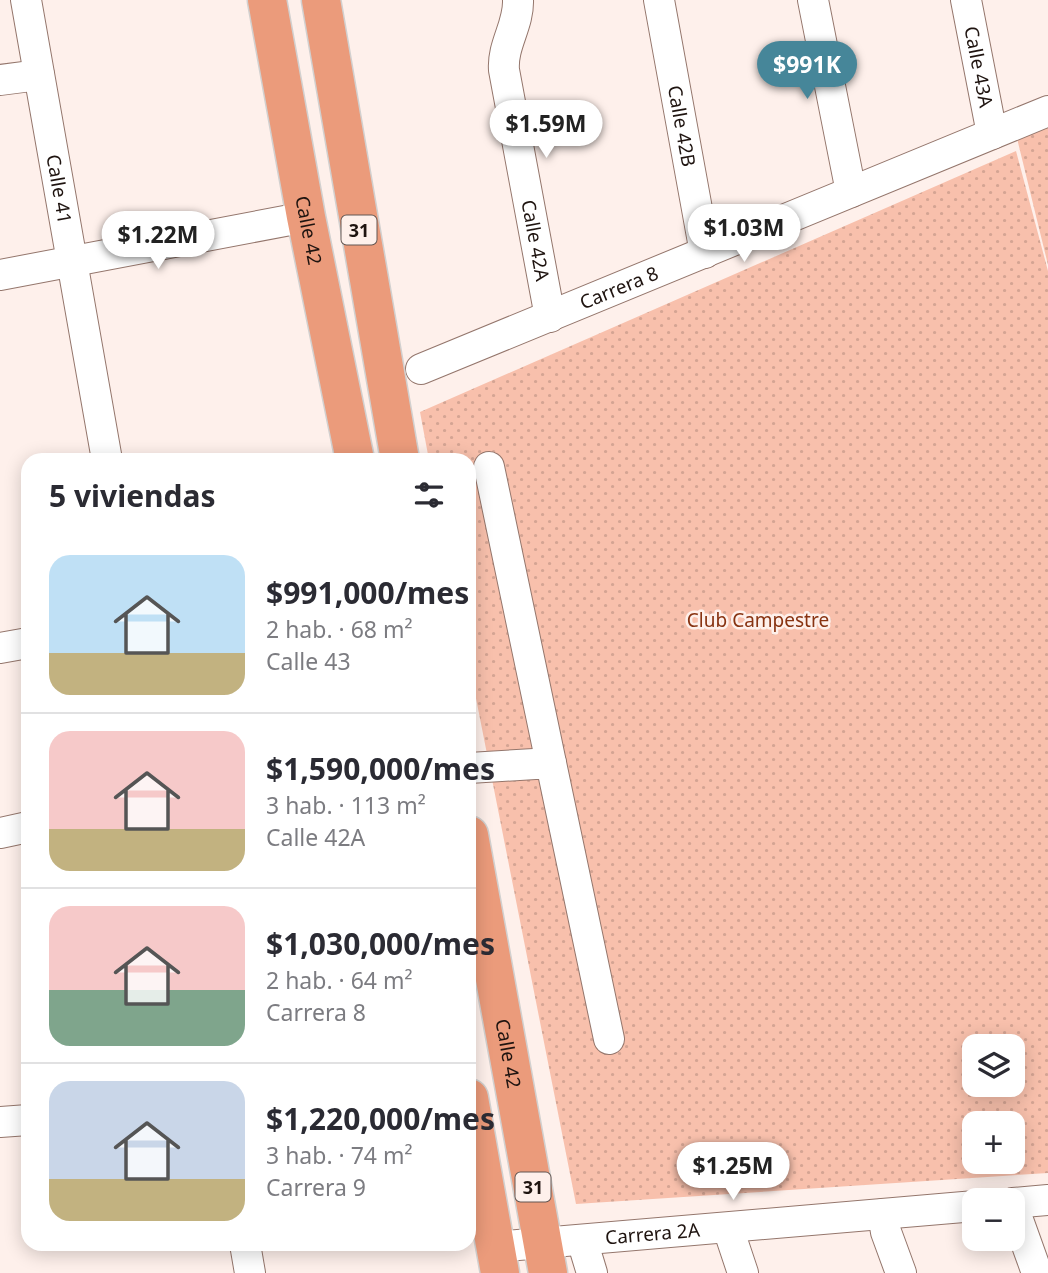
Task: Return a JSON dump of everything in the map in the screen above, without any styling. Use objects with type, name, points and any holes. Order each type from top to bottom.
[{"type":"main road","name":"Calle 42","points":[[268,0],[306,217],[354,453]]},
{"type":"main road","name":"31","points":[[321,0],[399,453]]},
{"type":"main road","name":"Calle 42","points":[[476,873],[546,1258]]},
{"type":"main road","name":"31","points":[[476,1137],[498,1260]]},
{"type":"street","name":"Calle 41","points":[[26,0],[106,453]]},
{"type":"street","name":"Calle 42B","points":[[659,0],[705,253]]},
{"type":"street","points":[[813,0],[851,192]]},
{"type":"street","name":"Calle 43A","points":[[966,0],[992,134]]},
{"type":"street","name":"Calle 42A","points":[[526,1],[505,46],[503,70],[550,317]]},
{"type":"street","points":[[0,80],[39,75]]},
{"type":"street","name":"Carrera 8","points":[[421,369],[1048,111]]},
{"type":"street","points":[[0,275],[306,217]]},
{"type":"street","points":[[489,467],[609,1040]]},
{"type":"street","points":[[0,648],[21,644]]},
{"type":"street","points":[[476,768],[551,763]]},
{"type":"street","points":[[0,833],[21,828]]},
{"type":"street","points":[[0,1122],[21,1120]]},
{"type":"street","points":[[1025,1203],[1048,1200]]},
{"type":"street","name":"Carrera 2A","points":[[498,1260],[546,1258],[582,1240],[962,1207]]},
{"type":"street","points":[[883,1214],[901,1273]]},
{"type":"street","points":[[728,1228],[743,1273]]},
{"type":"street","points":[[1025,1239],[1037,1273]]},
{"type":"street","points":[[582,1240],[592,1273]]},
{"type":"street","points":[[246,1251],[250,1273]]},
{"type":"green space","points":[[1048,112],[1048,265],[1014,126]]},
{"type":"green space","name":"Club Campestre","points":[[1016,151],[1048,271],[1048,1173],[576,1204],[476,698],[476,453],[428,453],[420,412]]}]
